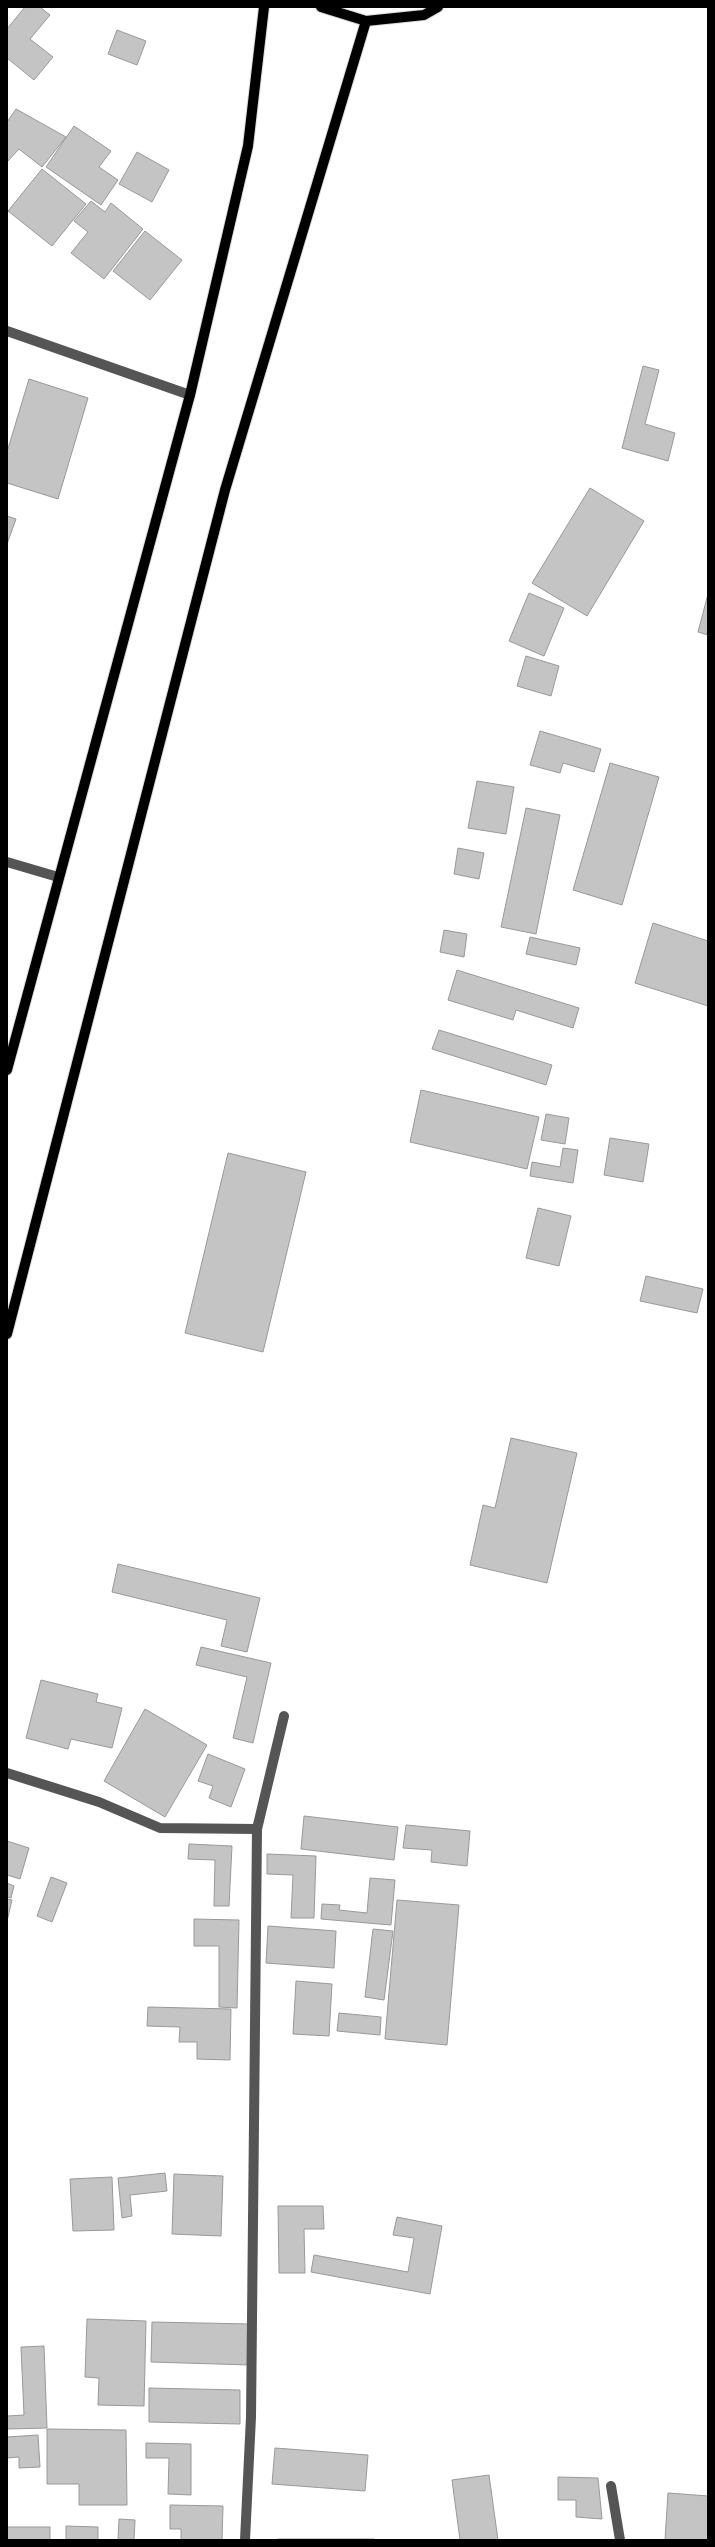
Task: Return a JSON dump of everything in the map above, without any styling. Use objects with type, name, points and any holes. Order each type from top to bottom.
[{"type":"main road","points":[[7,1070],[58,877],[190,395],[248,146],[264,7]]},
{"type":"main road","points":[[321,7],[366,21],[424,15],[438,7]]},
{"type":"main road","points":[[7,1334],[225,490],[366,21]]},
{"type":"street","points":[[7,330],[190,395]]},
{"type":"street","points":[[7,862],[58,877]]},
{"type":"street","points":[[245,2540],[251,2417],[257,1829],[284,1716]]},
{"type":"street","points":[[7,1773],[99,1802],[160,1828],[257,1829]]},
{"type":"street","points":[[611,2486],[620,2540]]},
{"type":"building","points":[[25,7],[40,7],[50,15],[30,39],[53,57],[34,80],[7,58],[7,29]]},
{"type":"building","points":[[117,30],[146,41],[137,65],[108,54]]},
{"type":"building","points":[[16,109],[66,137],[42,167],[19,149],[7,162],[7,122]]},
{"type":"building","points":[[74,126],[111,151],[99,167],[118,180],[101,205],[46,167]]},
{"type":"building","points":[[137,152],[169,170],[152,202],[119,184]]},
{"type":"building","points":[[42,169],[86,204],[52,246],[8,211]]},
{"type":"building","points":[[91,201],[105,212],[111,203],[143,229],[104,279],[71,253],[88,232],[74,221]]},
{"type":"building","points":[[145,231],[182,260],[150,300],[113,271]]},
{"type":"building","points":[[643,366],[659,370],[645,424],[675,433],[668,461],[622,448]]},
{"type":"building","points":[[29,379],[88,398],[58,499],[7,483],[7,452]]},
{"type":"building","points":[[590,488],[644,521],[587,616],[532,583]]},
{"type":"building","points":[[7,516],[16,519],[7,544]]},
{"type":"building","points":[[529,593],[564,608],[544,656],[509,641]]},
{"type":"building","points":[[708,594],[708,635],[698,632]]},
{"type":"building","points":[[526,656],[559,666],[551,696],[517,686]]},
{"type":"building","points":[[540,731],[601,749],[594,772],[563,763],[560,773],[530,765]]},
{"type":"building","points":[[610,763],[659,777],[622,905],[573,890]]},
{"type":"building","points":[[477,781],[514,787],[506,834],[468,828]]},
{"type":"building","points":[[526,808],[560,815],[536,934],[501,927]]},
{"type":"building","points":[[458,848],[484,853],[479,879],[454,874]]},
{"type":"building","points":[[653,923],[708,941],[708,1006],[635,983]]},
{"type":"building","points":[[444,930],[467,934],[464,957],[440,952]]},
{"type":"building","points":[[530,937],[580,948],[576,965],[526,954]]},
{"type":"building","points":[[457,970],[579,1008],[573,1028],[516,1010],[513,1020],[448,1000]]},
{"type":"building","points":[[439,1030],[552,1065],[546,1085],[432,1049]]},
{"type":"building","points":[[421,1090],[539,1117],[527,1169],[410,1142]]},
{"type":"building","points":[[546,1114],[569,1118],[565,1144],[541,1140]]},
{"type":"building","points":[[610,1138],[649,1144],[643,1182],[604,1175]]},
{"type":"building","points":[[563,1148],[578,1150],[573,1183],[530,1176],[532,1162],[560,1167]]},
{"type":"building","points":[[228,1153],[306,1172],[263,1352],[185,1333]]},
{"type":"building","points":[[538,1208],[571,1216],[559,1266],[526,1258]]},
{"type":"building","points":[[646,1276],[703,1289],[697,1313],[640,1301]]},
{"type":"building","points":[[511,1438],[577,1453],[547,1583],[470,1565],[483,1505],[495,1508]]},
{"type":"building","points":[[118,1564],[260,1598],[247,1652],[221,1646],[227,1620],[112,1592]]},
{"type":"building","points":[[201,1647],[271,1663],[253,1743],[233,1738],[247,1677],[196,1665]]},
{"type":"building","points":[[41,1680],[98,1694],[96,1702],[122,1708],[112,1748],[71,1739],[68,1749],[26,1738]]},
{"type":"building","points":[[145,1709],[207,1745],[165,1817],[104,1781]]},
{"type":"building","points":[[208,1754],[245,1769],[231,1807],[209,1798],[213,1786],[198,1781]]},
{"type":"building","points":[[304,1816],[398,1827],[394,1860],[301,1849]]},
{"type":"building","points":[[406,1825],[470,1831],[467,1866],[431,1862],[432,1850],[403,1848]]},
{"type":"building","points":[[7,1841],[29,1848],[20,1879],[7,1875]]},
{"type":"building","points":[[189,1844],[232,1846],[229,1906],[214,1906],[215,1860],[188,1859]]},
{"type":"building","points":[[267,1854],[316,1856],[314,1918],[291,1918],[293,1875],[267,1874]]},
{"type":"building","points":[[51,1877],[67,1883],[52,1922],[37,1916]]},
{"type":"building","points":[[370,1878],[395,1880],[391,1925],[321,1919],[322,1904],[340,1905],[339,1910],[367,1913]]},
{"type":"building","points":[[7,1883],[14,1886],[11,1898],[7,1897]]},
{"type":"building","points":[[7,1899],[12,1900],[7,1921]]},
{"type":"building","points":[[397,1900],[459,1905],[447,2045],[385,2039]]},
{"type":"building","points":[[194,1919],[239,1920],[237,2008],[219,2007],[219,1946],[194,1946]]},
{"type":"building","points":[[268,1926],[336,1931],[334,1968],[266,1963]]},
{"type":"building","points":[[373,1929],[393,1931],[384,2000],[365,1997]]},
{"type":"building","points":[[296,1981],[332,1984],[329,2036],[293,2034]]},
{"type":"building","points":[[148,2007],[231,2009],[230,2060],[197,2059],[197,2042],[179,2042],[180,2027],[147,2026]]},
{"type":"building","points":[[339,2013],[381,2017],[380,2035],[337,2031]]},
{"type":"building","points":[[165,2173],[167,2191],[130,2195],[132,2216],[122,2218],[118,2178]]},
{"type":"building","points":[[174,2174],[223,2176],[221,2236],[172,2234]]},
{"type":"building","points":[[112,2177],[114,2230],[73,2231],[70,2179]]},
{"type":"building","points":[[278,2206],[323,2206],[324,2229],[304,2229],[305,2273],[279,2273]]},
{"type":"building","points":[[397,2217],[442,2226],[430,2294],[311,2272],[314,2255],[408,2272],[414,2238],[393,2235]]},
{"type":"building","points":[[87,2319],[146,2321],[144,2406],[98,2405],[99,2378],[85,2377]]},
{"type":"building","points":[[152,2322],[250,2324],[250,2365],[151,2362]]},
{"type":"building","points":[[44,2346],[47,2428],[7,2429],[7,2416],[24,2415],[21,2347]]},
{"type":"building","points":[[149,2388],[240,2390],[240,2424],[149,2422]]},
{"type":"building","points":[[47,2429],[126,2430],[127,2505],[79,2505],[79,2484],[47,2484]]},
{"type":"building","points":[[38,2435],[40,2467],[19,2468],[19,2457],[7,2458],[7,2437]]},
{"type":"building","points":[[146,2443],[191,2444],[191,2495],[168,2494],[169,2458],[146,2458]]},
{"type":"building","points":[[275,2448],[368,2455],[365,2491],[272,2484]]},
{"type":"building","points":[[489,2475],[498,2540],[460,2540],[452,2480]]},
{"type":"building","points":[[558,2477],[598,2478],[602,2519],[576,2517],[576,2500],[558,2500]]},
{"type":"building","points":[[668,2493],[708,2496],[708,2540],[665,2540]]},
{"type":"building","points":[[170,2505],[223,2506],[222,2540],[181,2540],[181,2529],[170,2529]]},
{"type":"building","points":[[119,2519],[135,2520],[134,2540],[118,2540]]},
{"type":"building","points":[[66,2526],[98,2527],[98,2540],[66,2540]]},
{"type":"building","points":[[7,2527],[50,2527],[50,2540],[7,2540]]},
{"type":"building","points":[[374,2539],[374,2540],[278,2540]]}]
